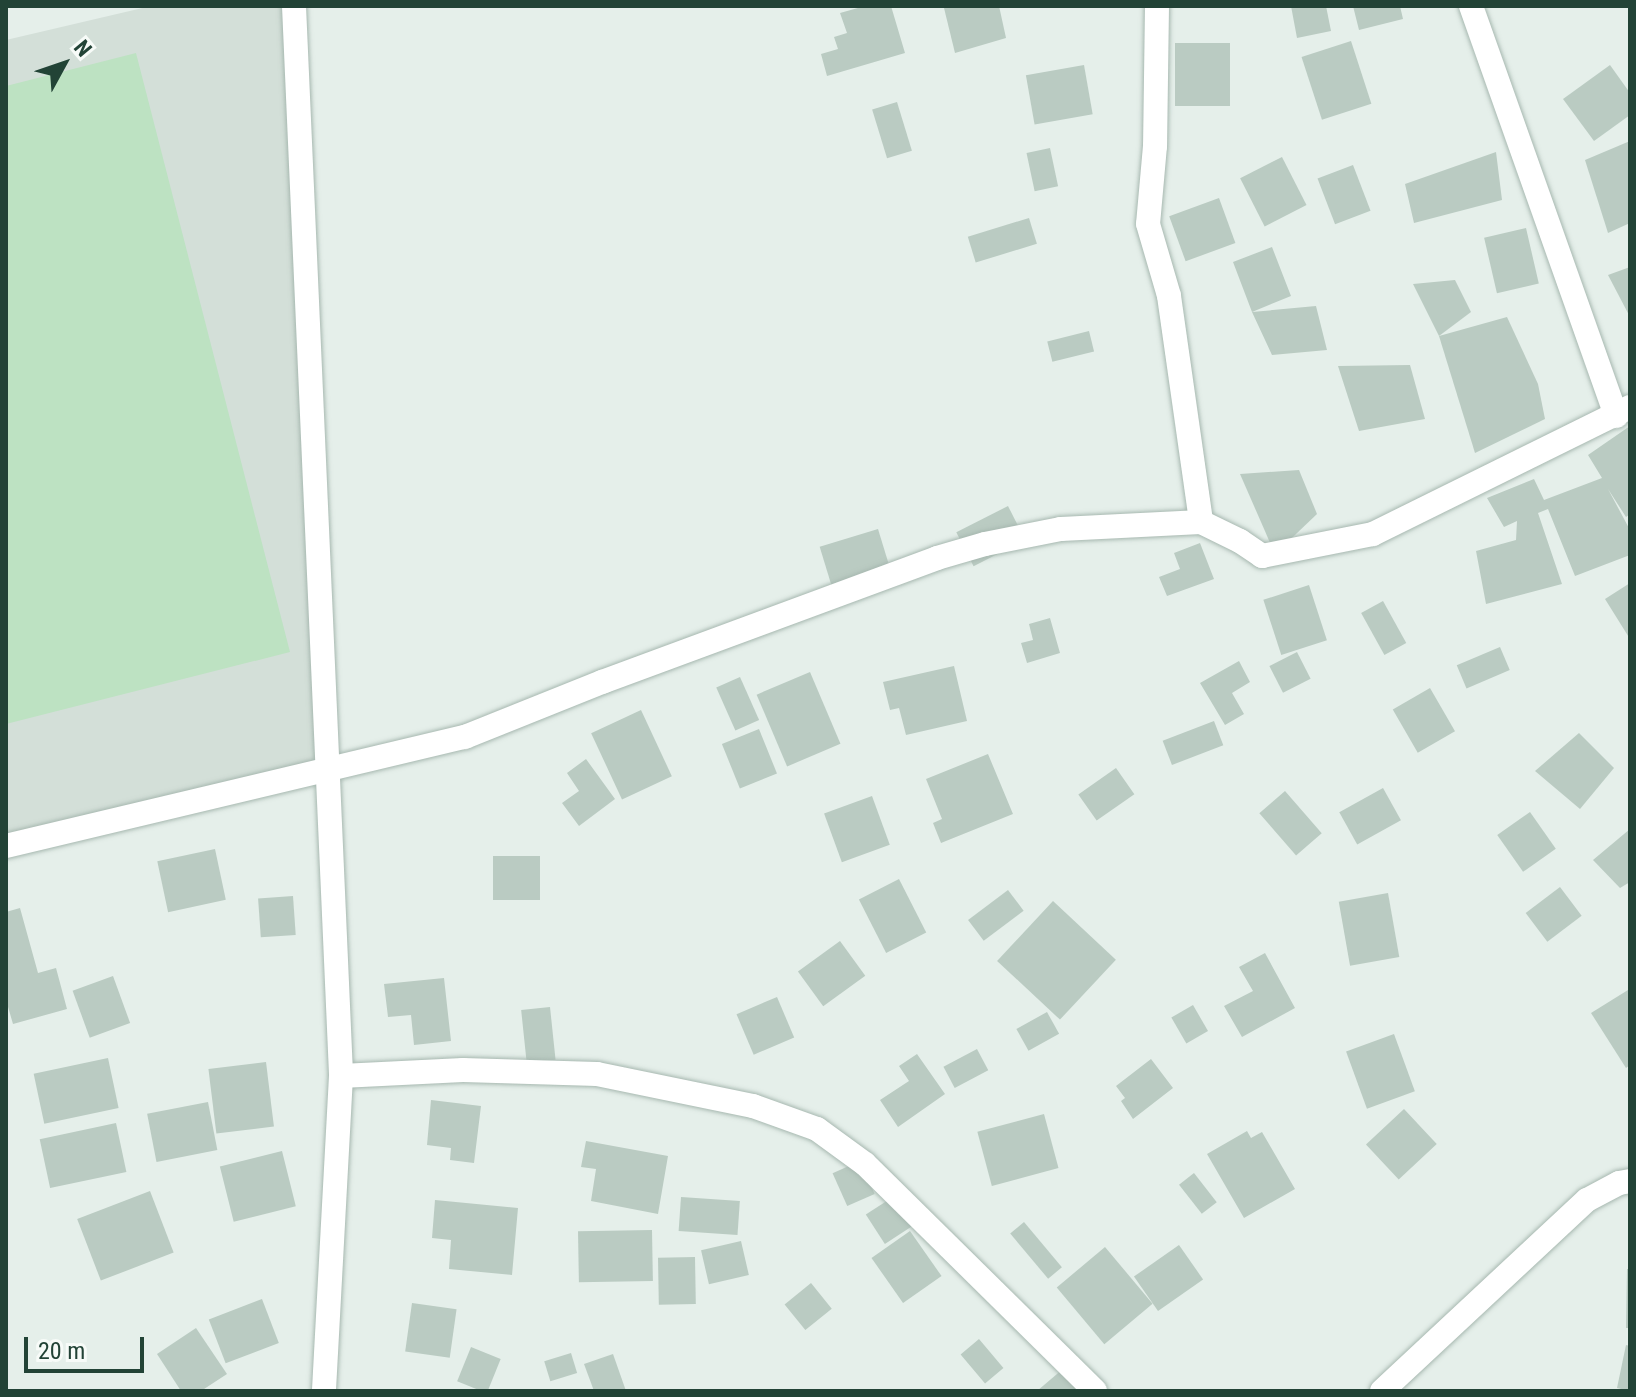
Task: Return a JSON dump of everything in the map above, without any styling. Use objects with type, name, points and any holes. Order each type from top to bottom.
[{"type":"street","points":[[294,6],[341,1076],[324,1391]]},
{"type":"street","points":[[1157,6],[1155,146],[1148,224],[1169,296],[1201,522]]},
{"type":"street","points":[[6,846],[330,772],[465,737],[602,682],[937,558],[1061,529],[1201,522],[1262,556],[1373,534],[1623,412],[1471,6]]},
{"type":"street","points":[[341,1076],[463,1070],[597,1074],[753,1106],[817,1129],[865,1164],[1095,1391]]},
{"type":"street","points":[[1382,1391],[1587,1200],[1619,1183],[1630,1181]]},
{"type":"shaded area","points":[[151,6],[294,6],[330,772],[6,849],[6,40]]},
{"type":"green space","points":[[136,53],[290,652],[6,724],[6,86]]},
{"type":"building","points":[[865,6],[891,6],[905,53],[827,76],[821,54],[838,49],[834,37],[847,33],[840,13]]},
{"type":"building","points":[[999,6],[1006,38],[955,53],[944,8]]},
{"type":"building","points":[[1291,6],[1326,6],[1331,31],[1297,38]]},
{"type":"building","points":[[1353,6],[1400,6],[1403,19],[1359,30]]},
{"type":"building","points":[[1351,41],[1371,104],[1322,120],[1302,57]]},
{"type":"building","points":[[1175,43],[1230,43],[1230,106],[1175,106]]},
{"type":"building","points":[[1084,65],[1093,114],[1035,124],[1026,75]]},
{"type":"building","points":[[1610,65],[1630,93],[1630,115],[1594,141],[1563,99]]},
{"type":"building","points":[[897,102],[912,151],[887,158],[872,110]]},
{"type":"building","points":[[1630,141],[1630,223],[1608,233],[1585,160]]},
{"type":"building","points":[[1050,148],[1058,186],[1035,191],[1027,153]]},
{"type":"building","points":[[1496,152],[1502,200],[1414,223],[1405,184]]},
{"type":"building","points":[[1282,157],[1307,205],[1265,226],[1240,178]]},
{"type":"building","points":[[1353,165],[1371,211],[1335,224],[1318,179]]},
{"type":"building","points":[[1219,198],[1235,243],[1186,261],[1169,216]]},
{"type":"building","points":[[1029,218],[1037,244],[976,263],[968,237]]},
{"type":"building","points":[[1526,228],[1539,284],[1497,293],[1484,238]]},
{"type":"building","points":[[1272,247],[1291,296],[1252,312],[1233,262]]},
{"type":"building","points":[[1630,267],[1630,317],[1608,275]]},
{"type":"building","points":[[1455,280],[1471,312],[1439,336],[1413,284]]},
{"type":"building","points":[[1316,306],[1327,350],[1272,355],[1252,312]]},
{"type":"building","points":[[1507,317],[1538,384],[1545,419],[1475,453],[1439,336]]},
{"type":"building","points":[[1089,331],[1094,351],[1052,362],[1047,341]]},
{"type":"building","points":[[1410,365],[1425,419],[1359,431],[1338,366]]},
{"type":"building","points":[[1630,426],[1630,514],[1626,517],[1608,489],[1630,530],[1630,555],[1575,576],[1548,509],[1538,513],[1562,584],[1486,604],[1476,551],[1516,540],[1517,521],[1504,527],[1487,498],[1534,479],[1544,500],[1602,478],[1588,455]]},
{"type":"building","points":[[1299,470],[1317,514],[1275,554],[1240,474]]},
{"type":"building","points":[[1008,506],[1025,540],[974,566],[956,532]]},
{"type":"building","points":[[878,529],[895,584],[837,602],[820,547]]},
{"type":"building","points":[[1200,543],[1214,579],[1167,596],[1159,577],[1180,569],[1174,553]]},
{"type":"building","points":[[1630,583],[1630,639],[1605,599]]},
{"type":"building","points":[[1309,585],[1327,640],[1281,655],[1263,600]]},
{"type":"building","points":[[1383,601],[1406,643],[1384,655],[1361,613]]},
{"type":"building","points":[[1050,618],[1060,653],[1027,663],[1021,643],[1033,640],[1029,624]]},
{"type":"building","points":[[1500,647],[1510,670],[1467,688],[1457,665]]},
{"type":"building","points":[[1297,652],[1311,679],[1283,693],[1269,666]]},
{"type":"building","points":[[1239,661],[1250,682],[1232,693],[1244,714],[1225,725],[1200,683]]},
{"type":"building","points":[[954,666],[967,721],[906,735],[899,708],[890,710],[883,682]]},
{"type":"building","points":[[810,672],[840,744],[787,766],[757,695]]},
{"type":"building","points":[[740,677],[759,720],[735,731],[716,688]]},
{"type":"building","points":[[1430,688],[1455,731],[1418,753],[1393,710]]},
{"type":"building","points":[[641,710],[672,776],[622,799],[591,733]]},
{"type":"building","points":[[1214,721],[1223,745],[1172,765],[1163,741]]},
{"type":"building","points":[[759,729],[777,774],[740,788],[722,744]]},
{"type":"building","points":[[1579,733],[1614,768],[1580,809],[1535,771]]},
{"type":"building","points":[[988,754],[1013,814],[941,843],[933,823],[942,819],[926,779]]},
{"type":"building","points":[[586,759],[615,799],[579,826],[562,803],[579,791],[567,773]]},
{"type":"building","points":[[1116,768],[1134,794],[1097,821],[1078,794]]},
{"type":"building","points":[[1383,788],[1401,820],[1357,845],[1339,812]]},
{"type":"building","points":[[1285,791],[1322,833],[1296,856],[1259,813]]},
{"type":"building","points":[[872,796],[890,845],[842,862],[824,813]]},
{"type":"building","points":[[1530,812],[1556,849],[1523,872],[1497,835]]},
{"type":"building","points":[[1630,829],[1630,882],[1620,888],[1593,860]]},
{"type":"building","points":[[215,849],[226,900],[168,912],[157,861]]},
{"type":"building","points":[[493,856],[540,856],[540,900],[493,900]]},
{"type":"building","points":[[899,879],[926,932],[886,953],[859,899]]},
{"type":"building","points":[[1560,887],[1582,916],[1547,942],[1526,913]]},
{"type":"building","points":[[1008,890],[1024,911],[984,941],[968,920]]},
{"type":"building","points":[[1388,893],[1399,957],[1350,966],[1339,902]]},
{"type":"building","points":[[293,896],[296,935],[261,937],[258,898]]},
{"type":"building","points":[[1053,901],[1116,960],[1060,1020],[997,961]]},
{"type":"building","points":[[20,908],[38,973],[56,968],[67,1009],[13,1024],[6,1000],[6,912]]},
{"type":"building","points":[[840,941],[865,976],[823,1006],[798,972]]},
{"type":"building","points":[[1265,953],[1295,1008],[1242,1037],[1224,1006],[1253,991],[1239,967]]},
{"type":"building","points":[[113,976],[130,1023],[90,1038],[73,991]]},
{"type":"building","points":[[444,978],[451,1041],[414,1045],[411,1015],[388,1017],[384,984]]},
{"type":"building","points":[[1628,990],[1630,1065],[1626,1068],[1591,1013]]},
{"type":"building","points":[[777,997],[794,1038],[754,1055],[736,1014]]},
{"type":"building","points":[[1193,1005],[1208,1031],[1186,1043],[1171,1018]]},
{"type":"building","points":[[550,1007],[556,1060],[527,1063],[521,1010]]},
{"type":"building","points":[[1047,1012],[1059,1034],[1029,1051],[1016,1029]]},
{"type":"building","points":[[1394,1034],[1415,1091],[1367,1109],[1346,1051]]},
{"type":"building","points":[[977,1049],[988,1070],[955,1088],[943,1067]]},
{"type":"building","points":[[917,1054],[945,1094],[898,1127],[880,1100],[909,1081],[899,1066]]},
{"type":"building","points":[[108,1058],[119,1108],[44,1124],[34,1074]]},
{"type":"building","points":[[1151,1059],[1173,1088],[1133,1119],[1121,1101],[1125,1098],[1116,1086]]},
{"type":"building","points":[[266,1062],[274,1127],[216,1134],[208,1069]]},
{"type":"building","points":[[431,1100],[481,1106],[474,1163],[450,1160],[451,1148],[427,1145]]},
{"type":"building","points":[[208,1102],[217,1150],[156,1162],[147,1114]]},
{"type":"building","points":[[1404,1109],[1437,1144],[1399,1180],[1366,1144]]},
{"type":"building","points":[[1044,1114],[1058,1168],[992,1186],[977,1132]]},
{"type":"building","points":[[116,1123],[126,1172],[50,1188],[40,1139]]},
{"type":"building","points":[[1247,1131],[1251,1138],[1262,1132],[1295,1189],[1244,1218],[1207,1154]]},
{"type":"building","points":[[586,1141],[668,1156],[658,1214],[591,1201],[596,1169],[581,1167]]},
{"type":"building","points":[[282,1151],[296,1206],[234,1222],[220,1166]]},
{"type":"building","points":[[860,1161],[875,1194],[847,1206],[833,1173]]},
{"type":"building","points":[[1194,1173],[1217,1202],[1202,1214],[1179,1185]]},
{"type":"building","points":[[150,1191],[174,1253],[101,1281],[77,1219]]},
{"type":"building","points":[[896,1195],[915,1224],[885,1244],[866,1215]]},
{"type":"building","points":[[681,1197],[740,1201],[737,1235],[679,1231]]},
{"type":"building","points":[[435,1200],[518,1208],[512,1275],[449,1269],[451,1240],[432,1238]]},
{"type":"building","points":[[1024,1222],[1062,1267],[1048,1279],[1010,1234]]},
{"type":"building","points":[[652,1230],[653,1281],[579,1282],[578,1231]]},
{"type":"building","points":[[910,1231],[942,1276],[903,1303],[871,1258]]},
{"type":"building","points":[[741,1241],[749,1275],[709,1284],[701,1250]]},
{"type":"building","points":[[1179,1245],[1203,1279],[1158,1311],[1134,1277]]},
{"type":"building","points":[[1105,1247],[1153,1304],[1104,1344],[1057,1287]]},
{"type":"building","points":[[695,1257],[696,1304],[659,1305],[658,1258]]},
{"type":"building","points":[[1627,1269],[1630,1269],[1630,1328],[1626,1328]]},
{"type":"building","points":[[811,1283],[832,1309],[805,1330],[785,1304]]},
{"type":"building","points":[[262,1299],[279,1343],[226,1363],[209,1319]]},
{"type":"building","points":[[412,1303],[457,1309],[450,1358],[405,1352]]},
{"type":"building","points":[[196,1328],[227,1374],[201,1391],[181,1391],[157,1354]]},
{"type":"building","points":[[979,1339],[1003,1368],[985,1384],[961,1354]]},
{"type":"building","points":[[1626,1345],[1630,1346],[1630,1391],[1617,1388]]},
{"type":"building","points":[[471,1347],[501,1359],[488,1391],[457,1381]]},
{"type":"building","points":[[571,1353],[577,1373],[550,1381],[544,1361]]},
{"type":"building","points":[[613,1354],[626,1391],[594,1391],[584,1364]]},
{"type":"building","points":[[1077,1357],[1097,1391],[1037,1391]]}]
